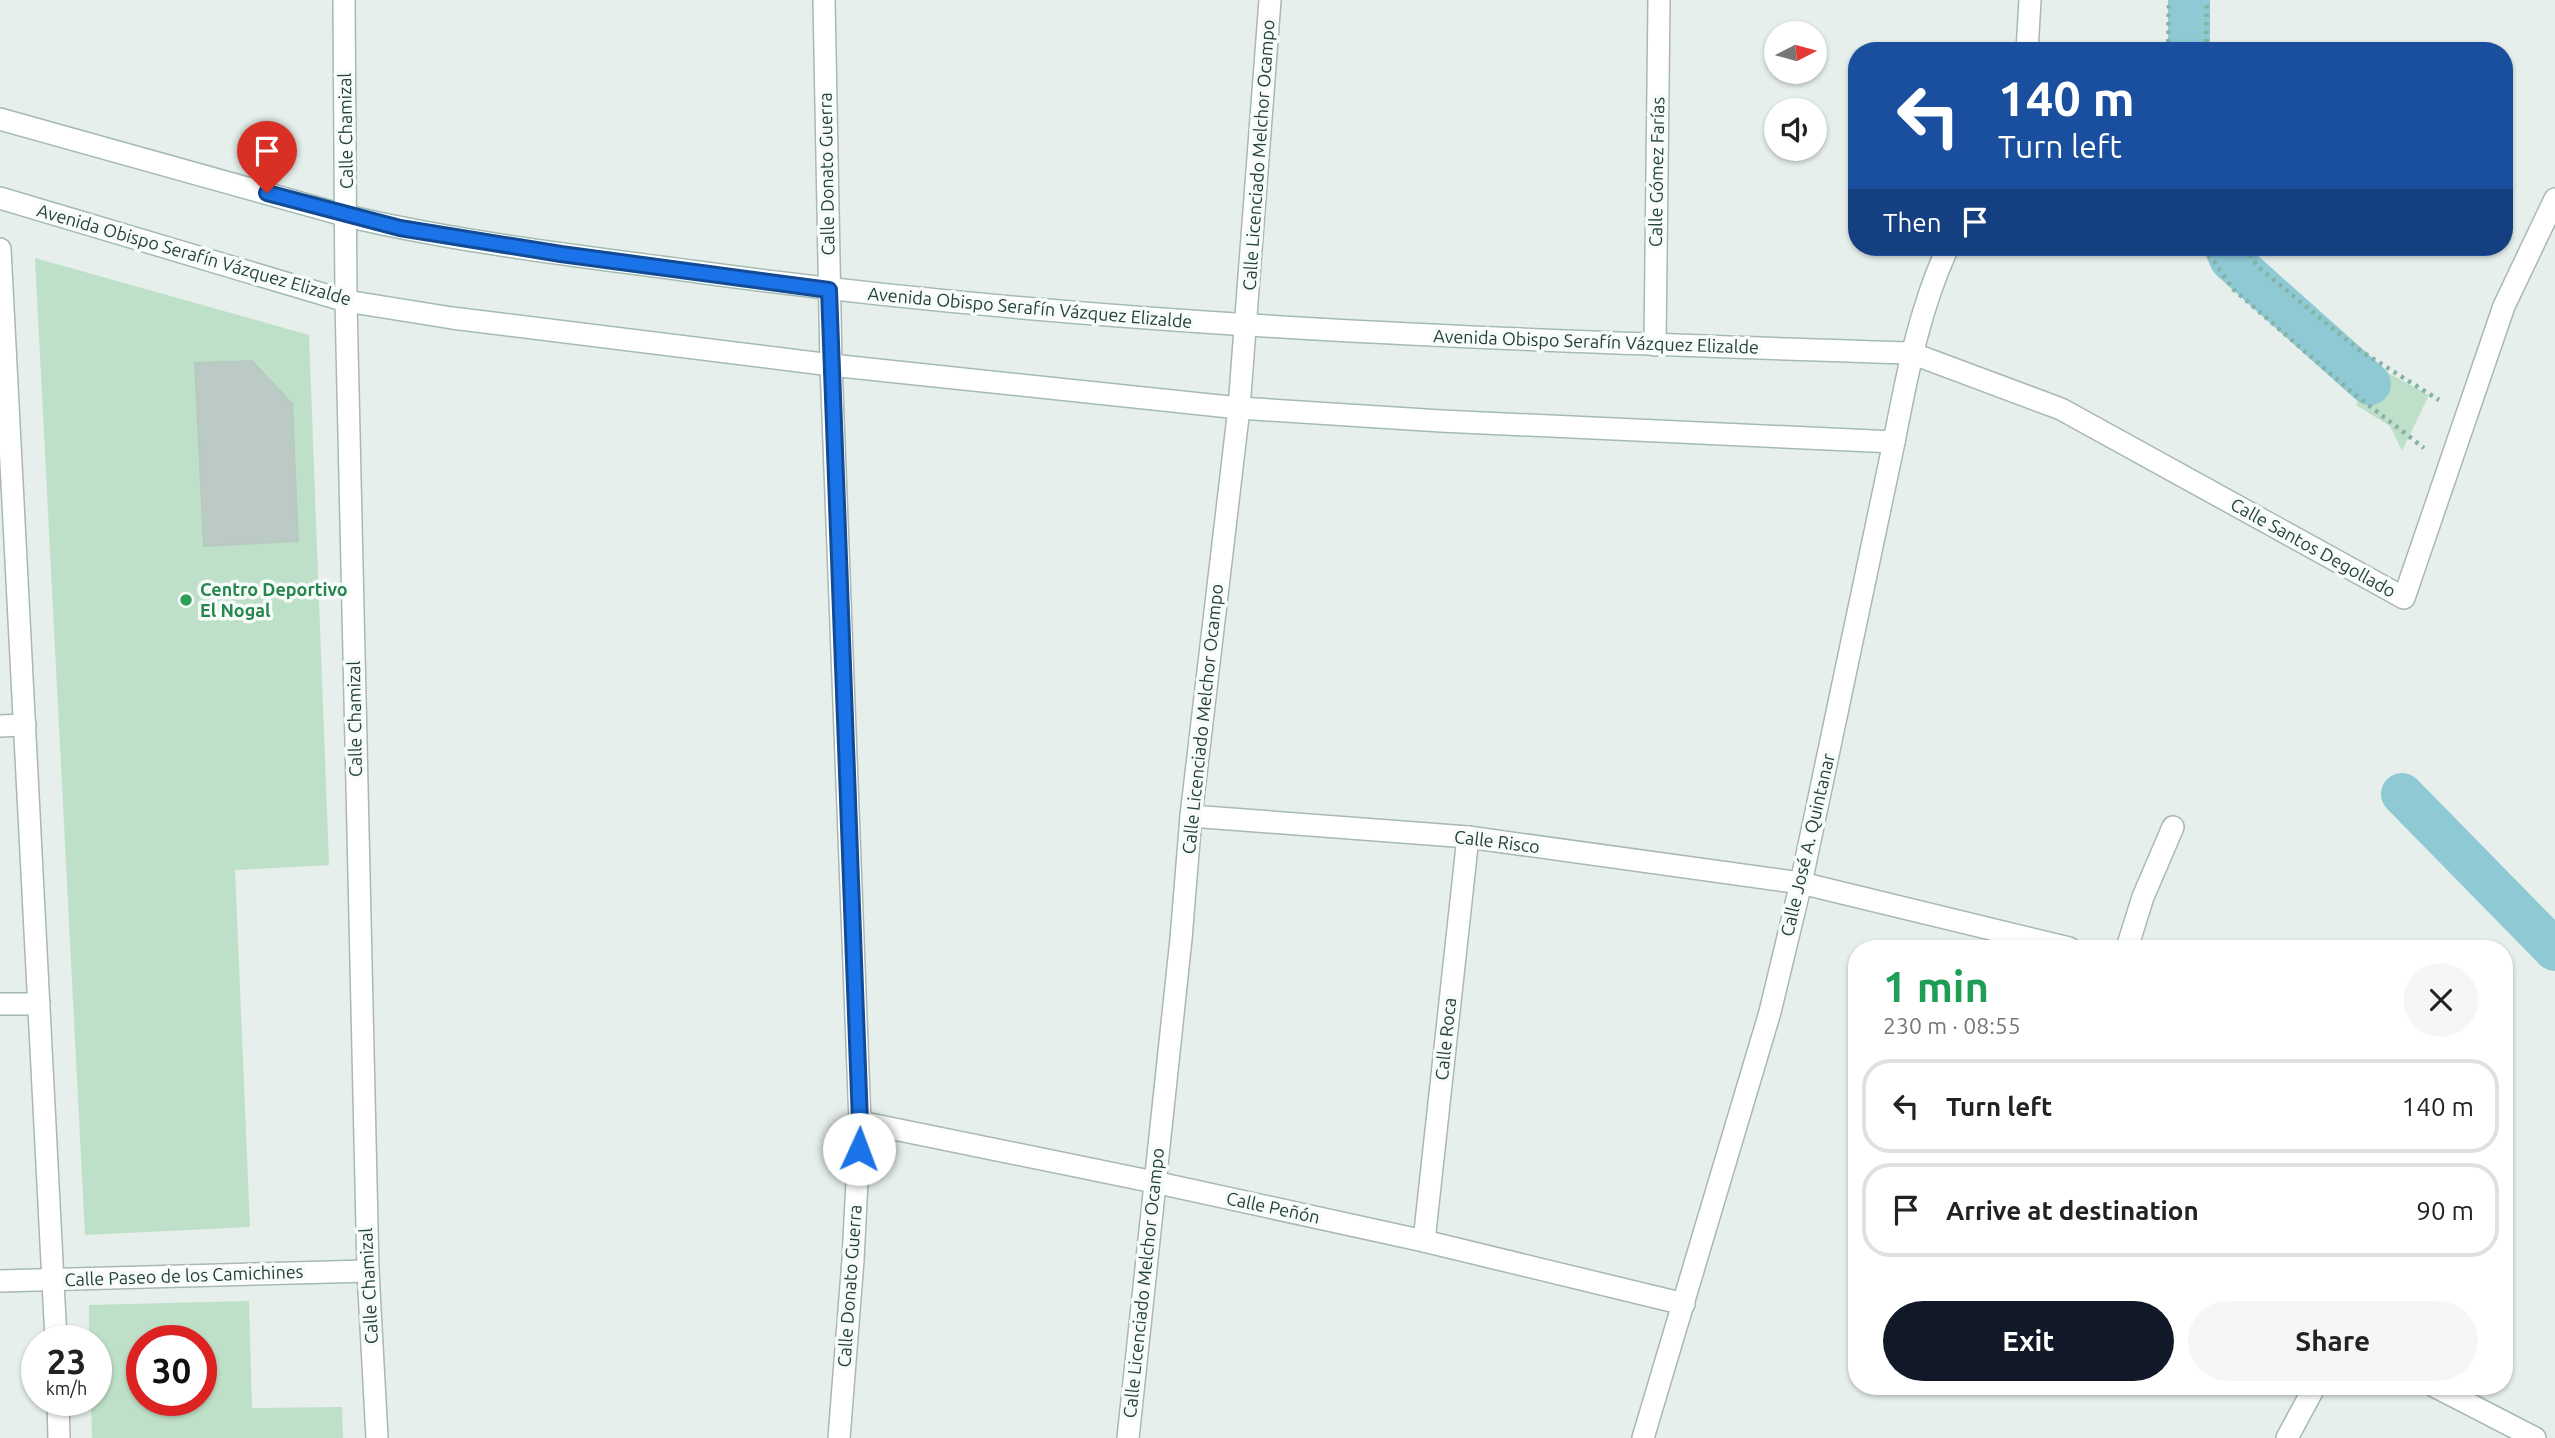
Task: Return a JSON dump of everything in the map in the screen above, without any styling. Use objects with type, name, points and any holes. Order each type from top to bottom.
[{"type":"street","name":"Calle Chamizal","points":[[344,0],[346,301],[368,1271],[377,1438]]},
{"type":"street","name":"Calle Donato Guerra","points":[[824,0],[831,365],[860,1122],[853,1260],[839,1438]]},
{"type":"street","name":"Calle Licenciado Melchor Ocampo","points":[[1128,1438],[1191,816],[1247,327],[1270,0]]},
{"type":"street","name":"Calle Gómez Farías","points":[[1655,345],[1659,0]]},
{"type":"street","points":[[2028,42],[2030,0]]},
{"type":"street","name":"Avenida Obispo Serafín Vázquez Elizalde","points":[[0,119],[347,216],[400,228],[561,254],[829,290],[1247,327],[1910,353]]},
{"type":"street","name":"Avenida Obispo Serafín Vázquez Elizalde","points":[[0,198],[346,301],[452,318],[831,365],[1239,408],[1441,421],[1894,442]]},
{"type":"street","name":"Calle Santos Degollado","points":[[1910,353],[2061,409],[2404,598],[2504,306],[2555,199]]},
{"type":"street","points":[[0,249],[6,472],[25,725],[55,1325]]},
{"type":"street","name":"Calle José A. Quintanar","points":[[1643,1438],[1770,1012],[1801,883],[1894,442],[1910,353],[1944,256]]},
{"type":"street","points":[[0,726],[25,725]]},
{"type":"street","name":"Calle Risco","points":[[1191,816],[1468,837],[1801,883],[2035,940]]},
{"type":"street","points":[[2130,940],[2143,897],[2173,827]]},
{"type":"street","name":"Calle Roca","points":[[1424,1241],[1468,837]]},
{"type":"street","points":[[0,1004],[39,1004]]},
{"type":"street","name":"Calle Peñón","points":[[860,1122],[1424,1241],[1684,1304]]},
{"type":"street","name":"Calle Paseo de los Camichines","points":[[0,1282],[368,1271]]},
{"type":"street","points":[[2287,1438],[2310,1395]]},
{"type":"street","points":[[2451,1395],[2535,1438]]},
{"type":"street","points":[[58,1416],[59,1438]]},
{"type":"path","points":[[2168,42],[2169,0]]},
{"type":"path","points":[[2206,42],[2207,0]]},
{"type":"path","points":[[2210,256],[2233,289],[2353,393],[2449,467]]},
{"type":"path","points":[[2251,256],[2258,267],[2359,350],[2466,417]]},
{"type":"green space","name":"Centro Deportivo El Nogal","points":[[35,258],[309,335],[329,865],[235,870],[250,1227],[85,1235]]},
{"type":"green space","points":[[2379,368],[2429,395],[2402,451],[2390,426],[2356,405]]},
{"type":"green space","points":[[249,1301],[252,1408],[342,1407],[343,1438],[92,1438],[91,1416],[112,1416],[112,1325],[89,1325],[89,1305]]},
{"type":"building","points":[[252,361],[292,404],[298,541],[204,546],[195,363]]},
{"type":"waterway","points":[[2189,0],[2189,42]]},
{"type":"waterway","points":[[2229,256],[2370,384]]},
{"type":"waterway","points":[[2402,794],[2555,950]]},
{"type":"place","name":"Centro Deportivo El Nogal","points":[[186,600]]},
{"type":"route","points":[[267,193],[400,228],[561,254],[829,290],[859,1149]]}]
